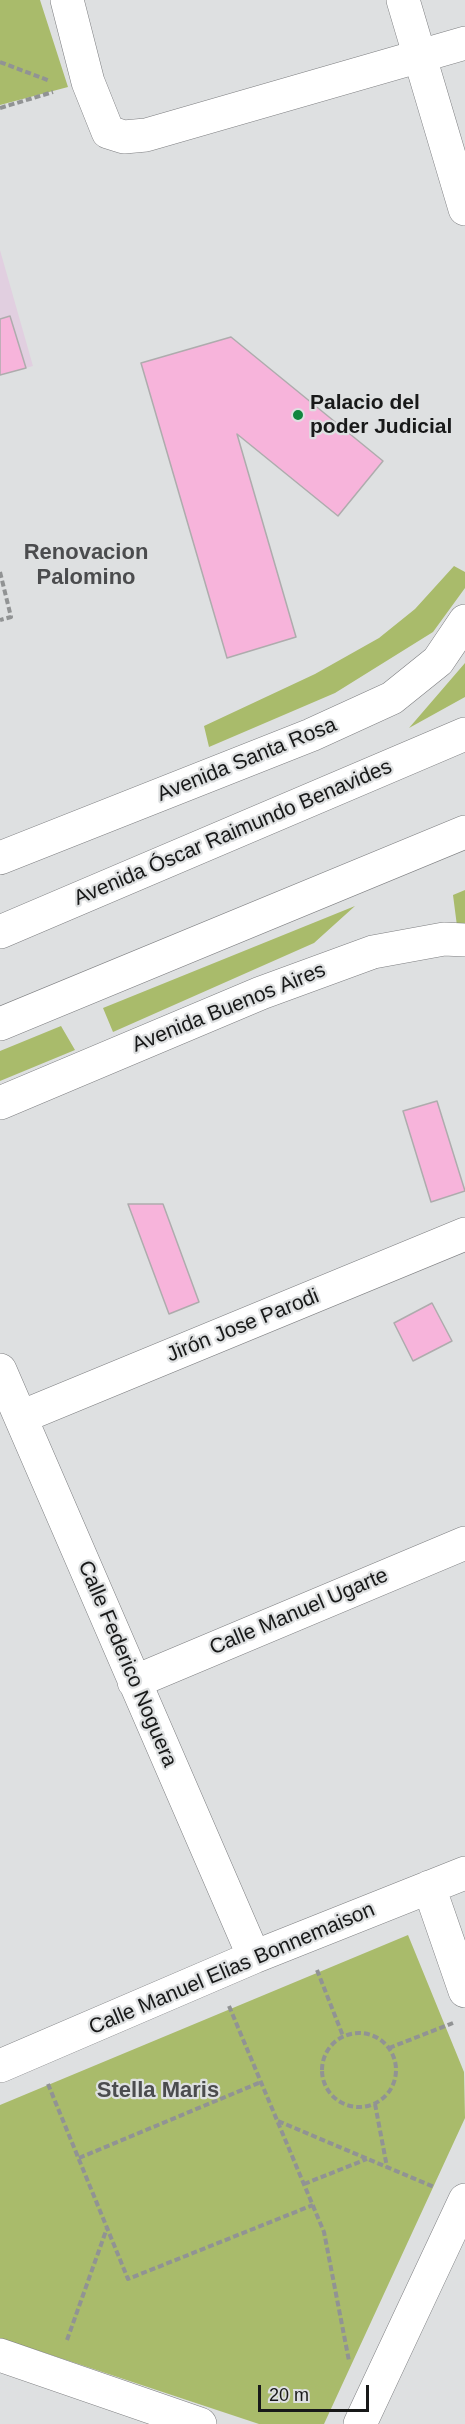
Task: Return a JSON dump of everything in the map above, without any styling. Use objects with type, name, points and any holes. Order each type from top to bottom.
[{"type":"street","points":[[67,0],[78,85],[108,132],[124,137],[146,135],[465,43]]},
{"type":"street","points":[[403,0],[465,209]]},
{"type":"street","name":"Avenida Santa Rosa","points":[[0,858],[311,735],[392,698],[438,661],[465,621]]},
{"type":"street","name":"Avenida Óscar Raimundo Benavides","points":[[0,932],[465,734]]},
{"type":"street","points":[[0,1024],[465,832]]},
{"type":"street","name":"Avenida Buenos Aires","points":[[0,1103],[261,993],[373,952],[444,939],[465,940]]},
{"type":"street","name":"Jirón Jose Parodi","points":[[21,1417],[465,1234]]},
{"type":"street","name":"Calle Federico Noguera","points":[[0,1370],[254,1957]]},
{"type":"street","name":"Calle Manuel Ugarte","points":[[134,1682],[465,1543]]},
{"type":"street","name":"Calle Manuel Elias Bonnemaison","points":[[0,2066],[35,2053],[254,1957],[465,1873]]},
{"type":"street","points":[[429,1887],[465,1991]]},
{"type":"street","points":[[360,2424],[465,2200]]},
{"type":"street","points":[[0,2355],[200,2424]]},
{"type":"path","points":[[0,62],[78,85]]},
{"type":"path","points":[[0,108],[78,85]]},
{"type":"path","points":[[0,572],[10,617],[0,620]]},
{"type":"path","points":[[304,1937],[343,2036]]},
{"type":"path","points":[[216,1975],[324,2232],[350,2367]]},
{"type":"path","points":[[390,2048],[454,2023]]},
{"type":"path","points":[[356,2033],[369,2034],[380,2039],[390,2048],[395,2060],[396,2073],[393,2085],[386,2096],[375,2104],[352,2106],[341,2103],[325,2086],[322,2063],[333,2043],[343,2036],[356,2033]]},
{"type":"path","points":[[35,2053],[128,2279],[313,2205]]},
{"type":"path","points":[[79,2158],[261,2082]]},
{"type":"path","points":[[375,2104],[387,2167]]},
{"type":"path","points":[[277,2121],[465,2200]]},
{"type":"path","points":[[304,2184],[367,2159]]},
{"type":"path","points":[[55,2375],[107,2228]]},
{"type":"shaded area","points":[[0,250],[33,366],[0,375]]},
{"type":"green space","points":[[0,0],[40,0],[68,87],[0,105]]},
{"type":"green space","points":[[454,566],[465,572],[465,588],[433,632],[335,693],[209,747],[204,726],[315,674],[379,638],[415,609]]},
{"type":"green space","points":[[465,663],[465,697],[409,728]]},
{"type":"green space","points":[[465,890],[465,927],[457,926],[453,895]]},
{"type":"green space","points":[[355,906],[314,943],[113,1032],[103,1008]]},
{"type":"green space","points":[[61,1026],[75,1050],[0,1081],[0,1051]]},
{"type":"green space","points":[[408,1935],[464,2072],[465,2118],[324,2424],[259,2424],[0,2338],[0,2105]]},
{"type":"building","points":[[10,316],[26,368],[0,375],[0,319]]},
{"type":"building","points":[[231,337],[383,461],[338,516],[237,434],[296,637],[227,658],[141,363]]},
{"type":"building","points":[[437,1101],[465,1191],[431,1202],[403,1111]]},
{"type":"building","points":[[128,1204],[163,1204],[199,1302],[169,1314]]},
{"type":"building","points":[[432,1303],[452,1341],[413,1361],[394,1323]]},
{"type":"place","name":"Palacio del poder Judicial","points":[[298,415]]},
{"type":"district","name":"Renovacion Palomino","points":[[86,566]]},
{"type":"district","name":"Stella Maris","points":[[158,2091]]}]
